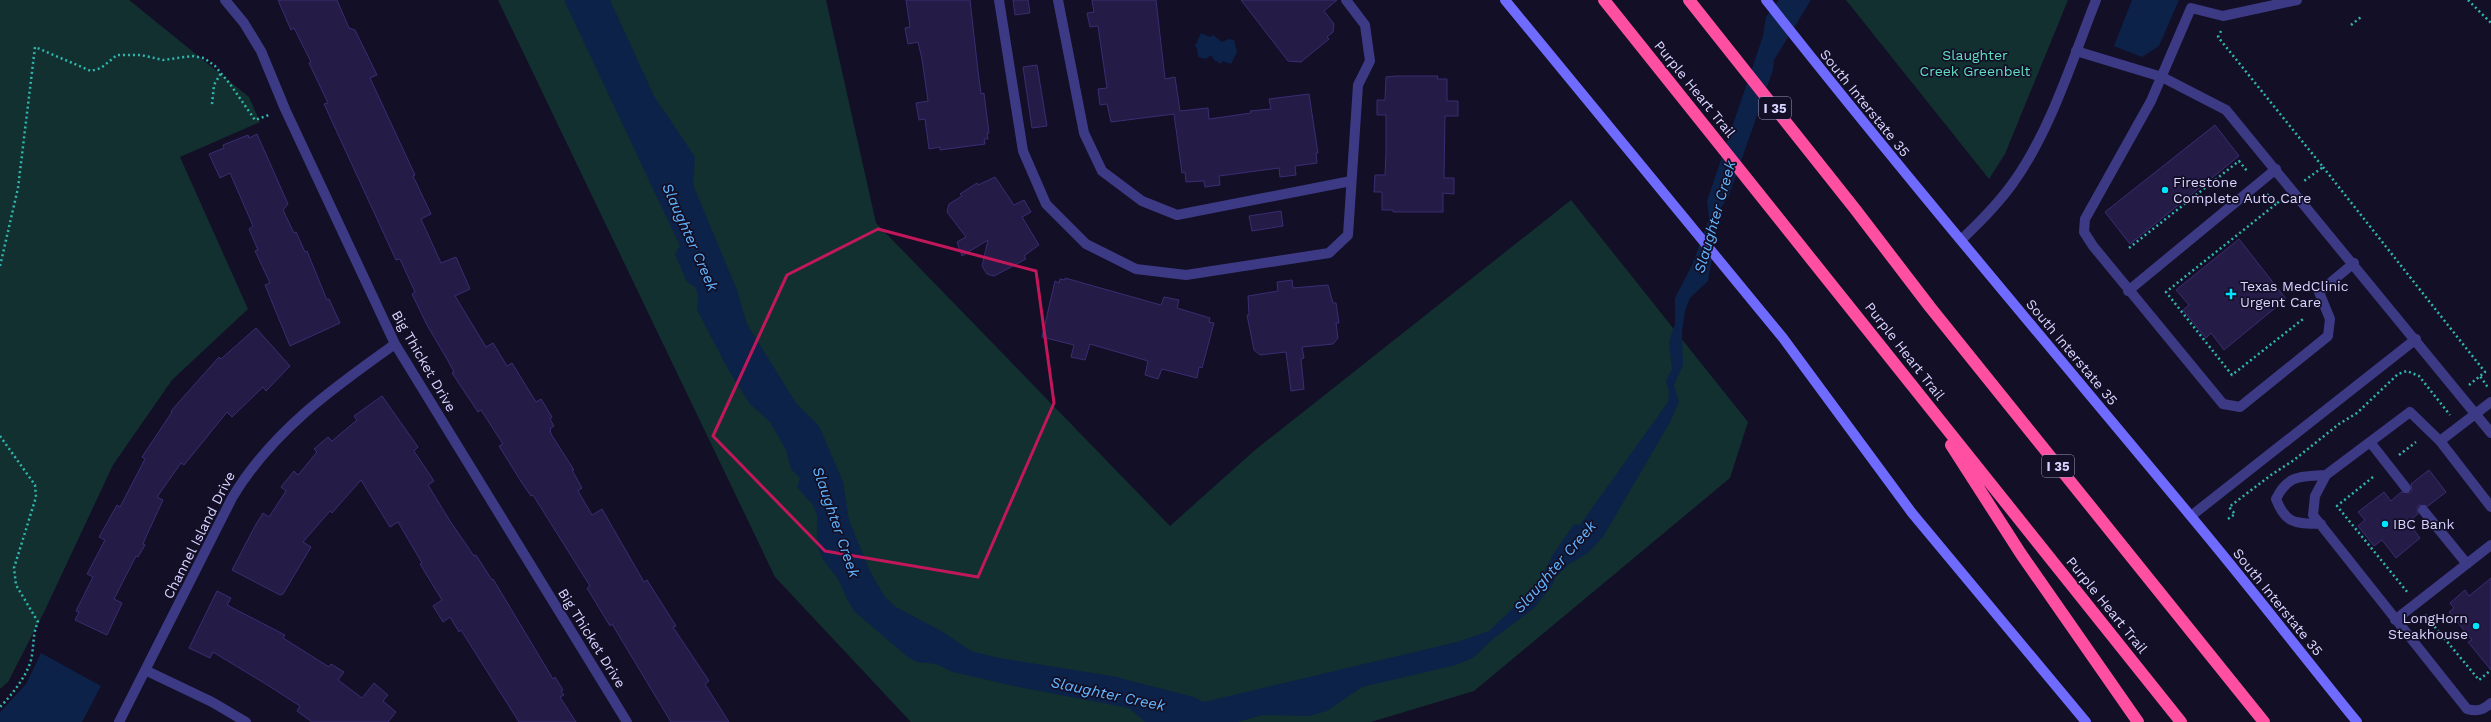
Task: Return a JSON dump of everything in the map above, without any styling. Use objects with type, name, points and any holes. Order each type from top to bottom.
[{"type":"highway","name":"Purple Heart Trail","points":[[1604,0],[2181,722]]},
{"type":"highway","name":"I 35","points":[[1692,4],[1855,209],[1930,307],[2264,722]]},
{"type":"highway","points":[[1916,390],[2021,554],[2138,722]]},
{"type":"main road","points":[[1505,0],[1783,338],[1912,513],[2086,722]]},
{"type":"main road","name":"South Interstate 35","points":[[1766,0],[1885,150],[1962,240],[2060,361],[2191,516],[2357,722]]},
{"type":"street","name":"Big Thicket Drive","points":[[225,0],[244,23],[261,51],[285,109],[395,344],[627,722]]},
{"type":"street","points":[[999,0],[1023,151],[1046,204],[1086,244],[1136,269],[1186,275],[1329,253],[1348,235],[1358,85],[1370,61],[1365,25],[1346,0]]},
{"type":"street","points":[[1058,0],[1084,133],[1102,171],[1142,201],[1177,215],[1351,181]]},
{"type":"street","points":[[1962,240],[1989,213],[2014,182],[2039,140],[2096,0]]},
{"type":"street","points":[[2297,0],[2223,16],[2192,4],[2151,101],[2085,219],[2084,232],[2128,291],[2223,404],[2240,407],[2328,336],[2330,319],[2319,292],[2354,263]]},
{"type":"street","points":[[2076,51],[2162,77],[2226,110],[2354,263],[2491,433]]},
{"type":"street","points":[[2128,291],[2276,169]]},
{"type":"street","points":[[2191,516],[2416,339]]},
{"type":"street","name":"Channel Island Drive","points":[[119,722],[147,671],[232,498],[246,474],[278,437],[319,399],[395,344]]},
{"type":"street","points":[[2440,441],[2491,402]]},
{"type":"street","points":[[2491,507],[2440,441],[2410,412],[2326,475],[2316,496],[2313,515],[2467,709],[2479,710],[2491,703]]},
{"type":"street","points":[[2370,442],[2406,488]]},
{"type":"street","points":[[2321,524],[2297,523],[2287,519],[2281,512],[2276,499],[2282,487],[2290,479],[2326,475]]},
{"type":"street","points":[[2423,510],[2467,564]]},
{"type":"street","points":[[2396,620],[2491,545]]},
{"type":"street","points":[[147,671],[212,702],[246,722]]},
{"type":"path","points":[[2468,0],[2491,23]]},
{"type":"path","points":[[2351,25],[2361,17]]},
{"type":"path","points":[[2220,31],[2218,37],[2485,372],[2469,385]]},
{"type":"path","points":[[0,266],[18,188],[35,47],[91,71],[101,68],[117,55],[140,55],[163,60],[192,56],[204,58],[221,73],[255,120],[269,115]]},
{"type":"path","points":[[212,104],[214,85],[221,73]]},
{"type":"path","points":[[2129,248],[2239,161],[2247,171]]},
{"type":"path","points":[[2304,181],[2323,167]]},
{"type":"path","points":[[2267,194],[2276,204]]},
{"type":"path","points":[[2281,200],[2166,292],[2232,375],[2302,319]]},
{"type":"path","points":[[2228,519],[2235,514],[2229,507],[2271,474],[2294,460],[2339,424],[2357,412],[2398,374],[2407,371],[2419,376],[2451,415],[2446,419]]},
{"type":"path","points":[[2480,376],[2491,390]]},
{"type":"path","points":[[0,436],[35,485],[36,497],[14,568],[16,585],[38,622],[33,633],[32,656],[15,692],[0,706]]},
{"type":"path","points":[[2399,455],[2416,442]]},
{"type":"path","points":[[2373,477],[2336,506],[2409,595]]},
{"type":"path","points":[[2425,615],[2479,680],[2491,670]]},
{"type":"highlighted area","points":[[878,229],[1036,271],[1054,403],[978,577],[825,551],[713,436],[787,275]]},
{"type":"green space","points":[[0,0],[129,0],[249,97],[260,122],[180,157],[248,309],[172,380],[113,465],[45,610],[8,682],[0,689]]},
{"type":"green space","points":[[498,0],[826,0],[876,223],[1170,526],[1255,450],[1571,200],[1748,422],[1730,478],[1474,691],[1371,722],[911,722],[775,577]]},
{"type":"green space","name":"Slaughter Creek Greenbelt","points":[[1846,0],[2068,0],[2005,154],[1989,179]]},
{"type":"water","name":"Slaughter Creek","points":[[564,0],[610,0],[654,96],[695,157],[693,185],[737,290],[747,324],[796,403],[819,426],[843,482],[849,520],[870,571],[885,597],[896,607],[943,632],[971,651],[999,658],[1112,676],[1194,697],[1204,702],[1457,642],[1489,631],[1531,591],[1543,575],[1552,556],[1574,524],[1580,525],[1668,402],[1669,391],[1666,381],[1672,369],[1669,341],[1675,324],[1675,298],[1693,263],[1709,218],[1707,201],[1763,36],[1766,17],[1779,0],[1811,0],[1774,60],[1773,70],[1729,195],[1721,208],[1708,281],[1690,298],[1685,311],[1682,333],[1683,365],[1674,385],[1679,402],[1669,424],[1603,537],[1587,554],[1569,564],[1555,578],[1552,586],[1533,609],[1493,639],[1473,658],[1456,665],[1362,687],[1327,711],[1309,716],[1263,715],[1237,722],[1145,722],[1129,708],[1014,686],[953,672],[936,664],[917,662],[909,658],[855,612],[838,579],[824,561],[817,545],[817,515],[813,505],[797,487],[800,478],[791,469],[786,450],[770,422],[750,404],[729,371],[697,310],[698,295],[695,287],[687,282],[675,254],[680,246]]},
{"type":"water","points":[[2132,0],[2179,0],[2159,46],[2142,57],[2114,46]]},
{"type":"water","points":[[1201,33],[1210,37],[1213,35],[1222,42],[1228,39],[1234,40],[1237,52],[1231,64],[1223,61],[1221,64],[1214,60],[1211,55],[1206,59],[1198,57],[1197,48],[1195,46]]},
{"type":"water","points":[[41,653],[101,686],[82,722],[0,722],[0,712],[26,684]]},
{"type":"building","points":[[278,0],[337,0],[349,28],[355,30],[377,75],[370,78],[415,175],[413,176],[431,214],[421,219],[441,263],[456,257],[470,289],[455,296],[486,347],[493,343],[507,366],[512,363],[536,402],[541,399],[552,417],[550,419],[554,426],[550,429],[551,434],[574,470],[572,470],[582,488],[578,491],[592,515],[602,509],[644,582],[647,580],[676,626],[673,627],[709,681],[705,684],[729,722],[671,722],[612,624],[610,626],[587,588],[590,586],[533,495],[531,496],[499,446],[503,444],[481,410],[478,412],[452,373],[454,372],[427,325],[412,294],[415,292],[400,259],[396,260],[324,104],[328,103],[309,63],[311,62],[294,28],[291,30]]},
{"type":"building","points":[[906,0],[970,0],[981,94],[984,93],[989,133],[987,133],[988,139],[984,139],[985,144],[940,150],[940,147],[929,149],[925,119],[919,120],[916,103],[928,101],[922,59],[918,42],[908,44],[905,28],[910,27]]},
{"type":"building","points":[[1013,0],[1028,0],[1030,13],[1015,15]]},
{"type":"building","points":[[1092,0],[1156,0],[1165,79],[1175,77],[1180,111],[1208,108],[1209,119],[1251,113],[1250,111],[1271,109],[1269,99],[1309,94],[1318,153],[1316,153],[1317,163],[1295,166],[1296,175],[1280,177],[1279,168],[1219,176],[1220,185],[1205,187],[1204,181],[1186,182],[1185,172],[1182,173],[1174,114],[1111,122],[1107,104],[1100,105],[1098,89],[1107,88],[1098,26],[1090,27],[1087,13],[1094,12]]},
{"type":"building","points":[[1241,0],[1337,0],[1324,11],[1334,24],[1333,32],[1327,37],[1329,39],[1301,62],[1288,61]]},
{"type":"building","points":[[1037,65],[1047,126],[1032,128],[1023,67]]},
{"type":"building","points":[[1438,76],[1437,79],[1447,79],[1447,101],[1458,101],[1458,116],[1445,116],[1444,178],[1454,178],[1454,194],[1443,193],[1443,212],[1393,212],[1393,210],[1382,210],[1382,192],[1374,192],[1375,175],[1385,175],[1386,153],[1386,115],[1377,115],[1377,100],[1385,100],[1386,77]]},
{"type":"building","name":"Firestone Complete Auto Care","points":[[2215,125],[2239,156],[2130,244],[2105,212]]},
{"type":"building","points":[[257,134],[288,204],[283,210],[294,233],[296,232],[305,252],[307,251],[327,300],[329,299],[340,323],[290,346],[265,285],[270,283],[255,251],[258,250],[249,229],[253,226],[230,173],[220,178],[209,154],[224,148],[223,145],[248,135],[249,138]]},
{"type":"building","points":[[995,177],[1014,205],[1024,200],[1031,212],[1022,217],[1039,245],[1024,256],[1026,259],[994,276],[987,274],[982,266],[988,240],[962,256],[957,242],[966,237],[947,212],[949,204],[962,196],[960,194],[977,183],[978,185]]},
{"type":"building","points":[[1281,211],[1283,226],[1252,231],[1249,216]]},
{"type":"building","name":"Texas MedClinic Urgent Care","points":[[2239,239],[2286,299],[2224,350],[2211,333],[2206,338],[2183,310],[2189,305],[2176,290]]},
{"type":"building","points":[[1065,278],[1161,305],[1164,297],[1179,300],[1177,308],[1210,318],[1209,322],[1214,323],[1202,368],[1199,367],[1197,378],[1162,369],[1158,379],[1145,375],[1148,361],[1090,344],[1085,360],[1071,357],[1074,345],[1042,337],[1055,281],[1059,283],[1060,279],[1065,280]]},
{"type":"building","points":[[1292,280],[1293,288],[1328,285],[1333,303],[1336,303],[1339,323],[1336,323],[1338,338],[1333,344],[1302,347],[1304,358],[1301,359],[1304,389],[1291,391],[1286,352],[1260,355],[1254,350],[1247,315],[1249,315],[1248,296],[1278,291],[1277,282]]},
{"type":"building","points":[[256,328],[290,366],[266,391],[263,387],[232,417],[227,412],[184,465],[181,463],[157,497],[163,500],[143,544],[145,545],[138,557],[136,556],[114,599],[122,603],[107,635],[75,620],[79,612],[76,611],[93,577],[87,574],[105,540],[99,537],[117,505],[120,507],[145,459],[142,457],[172,412],[171,411],[219,357],[221,359]]},
{"type":"building","points":[[382,396],[418,447],[414,451],[434,481],[428,485],[474,556],[476,555],[492,580],[493,579],[553,679],[555,677],[563,690],[561,691],[564,695],[560,697],[576,722],[519,722],[461,630],[459,632],[450,617],[443,622],[433,606],[442,600],[420,564],[422,563],[398,522],[390,527],[361,480],[332,513],[330,511],[303,542],[311,547],[283,594],[280,595],[232,570],[263,513],[269,517],[286,491],[281,487],[294,471],[298,475],[317,452],[314,449],[328,437],[332,441],[357,420],[354,416]]},
{"type":"building","name":"IBC Bank","points":[[2429,470],[2446,492],[2428,506],[2419,505],[2417,508],[2418,514],[2408,522],[2420,538],[2396,558],[2382,540],[2374,546],[2358,526],[2365,520],[2358,512],[2384,492],[2391,501],[2401,492],[2410,493],[2412,490],[2411,484]]},
{"type":"building","name":"LongHorn Steakhouse","points":[[2491,578],[2491,670],[2468,642],[2472,640],[2449,612],[2454,608],[2450,603],[2465,590],[2469,596]]},
{"type":"building","points":[[217,591],[231,598],[227,605],[285,635],[283,638],[329,667],[331,664],[344,672],[338,680],[362,698],[374,683],[388,695],[383,701],[396,712],[388,722],[312,722],[297,711],[300,706],[213,652],[210,658],[189,648]]},
{"type":"place","name":"Firestone Complete Auto Care","points":[[2165,190]]},
{"type":"place","name":"Texas MedClinic Urgent Care","points":[[2231,294]]},
{"type":"place","name":"IBC Bank","points":[[2385,524]]},
{"type":"place","name":"LongHorn Steakhouse","points":[[2476,626]]}]
